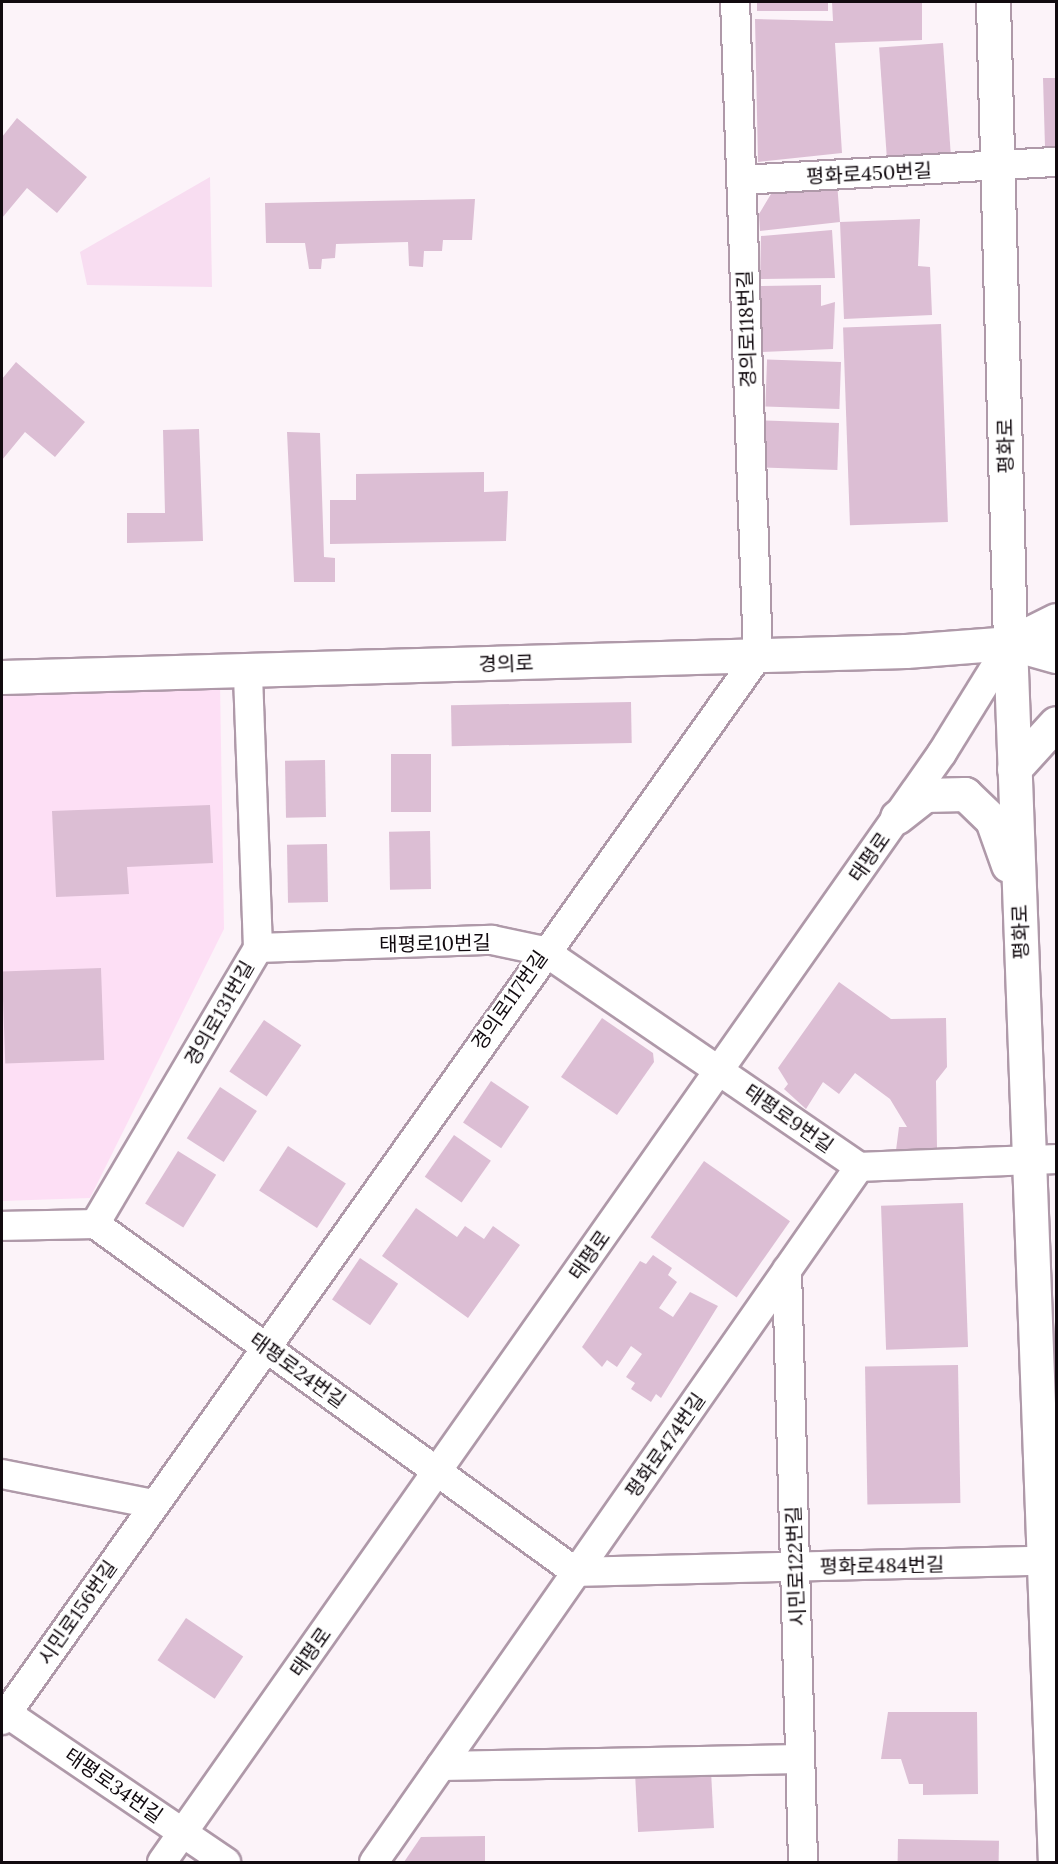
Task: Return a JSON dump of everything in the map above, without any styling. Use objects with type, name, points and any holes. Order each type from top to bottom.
[{"type":"main road","name":"평화로","points":[[993,2],[1019,906],[1043,1160],[1055,1863]]},
{"type":"main road","name":"경의로","points":[[1010,643],[1056,620]]},
{"type":"main road","name":"경의로","points":[[2,677],[758,656],[1010,643],[1056,656]]},
{"type":"main road","points":[[1014,769],[1056,723]]},
{"type":"main road","points":[[897,817],[925,795],[940,790],[975,800],[1001,837],[1019,906]]},
{"type":"street","name":"경의로118번길","points":[[735,2],[758,656]]},
{"type":"street","name":"평화로450번길","points":[[741,180],[1056,162]]},
{"type":"street","name":"태평로","points":[[162,1863],[897,817],[1010,643]]},
{"type":"street","name":"경의로117번길","points":[[264,1346],[544,951],[758,656]]},
{"type":"street","name":"경의로131번길","points":[[95,1224],[258,948],[248,670]]},
{"type":"street","name":"태평로10번길","points":[[258,948],[492,940],[544,951],[719,1070]]},
{"type":"street","name":"태평로9번길","points":[[719,1070],[859,1167]]},
{"type":"street","points":[[859,1167],[1043,1160]]},
{"type":"street","name":"평화로474번길","points":[[374,1863],[859,1167]]},
{"type":"street","points":[[2,1226],[95,1224]]},
{"type":"street","name":"태평로24번길","points":[[95,1224],[576,1572]]},
{"type":"street","name":"시민로122번길","points":[[787,1270],[803,1863]]},
{"type":"street","name":"시민로156번길","points":[[4,1713],[264,1346]]},
{"type":"street","points":[[2,1474],[153,1504]]},
{"type":"street","name":"평화로484번길","points":[[576,1572],[1050,1560]]},
{"type":"street","name":"태평로34번길","points":[[4,1713],[226,1863]]},
{"type":"street","points":[[441,1766],[800,1759]]},
{"type":"shaded area","points":[[210,177],[212,287],[87,285],[80,252]]},
{"type":"shaded area","points":[[220,684],[224,929],[90,1198],[2,1201],[2,694]]},
{"type":"building","points":[[757,2],[828,2],[828,11],[757,11]]},
{"type":"building","points":[[832,2],[922,2],[922,40],[835,43],[842,153],[758,162],[755,19],[833,21]]},
{"type":"building","points":[[943,43],[951,154],[887,158],[879,47]]},
{"type":"building","points":[[1043,78],[1056,78],[1056,146],[1045,147]]},
{"type":"building","points":[[17,118],[87,177],[57,213],[27,188],[2,218],[2,137]]},
{"type":"building","points":[[837,182],[840,222],[760,231],[759,214],[777,184]]},
{"type":"building","points":[[475,199],[472,240],[443,240],[442,251],[424,251],[423,267],[409,266],[408,242],[336,244],[335,258],[322,259],[321,269],[309,269],[305,243],[266,243],[265,203]]},
{"type":"building","points":[[920,219],[918,266],[930,267],[932,315],[844,319],[840,222]]},
{"type":"building","points":[[832,230],[835,278],[760,279],[761,236]]},
{"type":"building","points":[[821,285],[821,306],[835,302],[833,349],[762,352],[757,286]]},
{"type":"building","points":[[941,324],[948,522],[850,525],[843,327]]},
{"type":"building","points":[[767,359],[841,362],[839,409],[765,406]]},
{"type":"building","points":[[16,362],[85,422],[55,457],[25,432],[2,460],[2,379]]},
{"type":"building","points":[[765,420],[839,423],[837,470],[763,467]]},
{"type":"building","points":[[199,429],[203,541],[127,543],[127,513],[165,513],[163,430]]},
{"type":"building","points":[[287,432],[320,433],[324,557],[335,558],[335,582],[294,582]]},
{"type":"building","points":[[484,472],[484,492],[508,491],[506,541],[330,544],[330,500],[356,500],[356,474]]},
{"type":"building","points":[[631,702],[632,743],[452,746],[451,705]]},
{"type":"building","points":[[391,754],[431,754],[431,812],[391,812]]},
{"type":"building","points":[[325,760],[326,817],[286,818],[285,761]]},
{"type":"building","points":[[210,805],[213,863],[127,867],[129,894],[56,897],[52,811]]},
{"type":"building","points":[[430,831],[431,889],[390,890],[389,832]]},
{"type":"building","points":[[327,844],[328,902],[288,903],[287,845]]},
{"type":"building","points":[[101,968],[104,1060],[5,1063],[2,971]]},
{"type":"building","points":[[839,982],[891,1019],[946,1018],[947,1067],[936,1081],[937,1148],[925,1148],[923,1157],[895,1158],[899,1127],[907,1127],[890,1099],[855,1073],[839,1094],[823,1082],[806,1109],[784,1089],[788,1084],[778,1068]]},
{"type":"building","points":[[602,1018],[653,1053],[654,1062],[617,1115],[561,1077]]},
{"type":"building","points":[[264,1020],[301,1045],[267,1097],[229,1071]]},
{"type":"building","points":[[491,1081],[529,1107],[501,1148],[463,1122]]},
{"type":"building","points":[[220,1087],[257,1111],[224,1162],[187,1138]]},
{"type":"building","points":[[454,1135],[491,1161],[462,1203],[425,1177]]},
{"type":"building","points":[[288,1146],[346,1184],[317,1228],[259,1190]]},
{"type":"building","points":[[178,1151],[216,1175],[183,1227],[145,1204]]},
{"type":"building","points":[[704,1161],[790,1221],[737,1297],[651,1237]]},
{"type":"building","points":[[963,1203],[968,1347],[886,1350],[881,1206]]},
{"type":"building","points":[[416,1208],[457,1237],[465,1226],[484,1239],[493,1226],[520,1245],[468,1318],[382,1256]]},
{"type":"building","points":[[653,1255],[672,1268],[668,1275],[677,1282],[659,1308],[673,1317],[690,1292],[718,1306],[661,1398],[656,1394],[651,1402],[631,1389],[635,1383],[626,1377],[642,1354],[631,1346],[617,1367],[607,1360],[602,1367],[582,1347],[640,1261],[646,1264]]},
{"type":"building","points":[[360,1258],[398,1284],[370,1325],[332,1299]]},
{"type":"building","points":[[958,1365],[960,1503],[867,1505],[865,1367]]},
{"type":"building","points":[[186,1618],[243,1657],[215,1699],[157,1660]]},
{"type":"building","points":[[888,1712],[977,1712],[978,1794],[923,1795],[923,1784],[909,1784],[901,1759],[881,1759]]},
{"type":"building","points":[[711,1771],[714,1828],[638,1832],[635,1775]]},
{"type":"building","points":[[485,1836],[485,1862],[404,1862],[421,1837]]},
{"type":"building","points":[[898,1839],[999,1841],[999,1862],[898,1862]]}]
